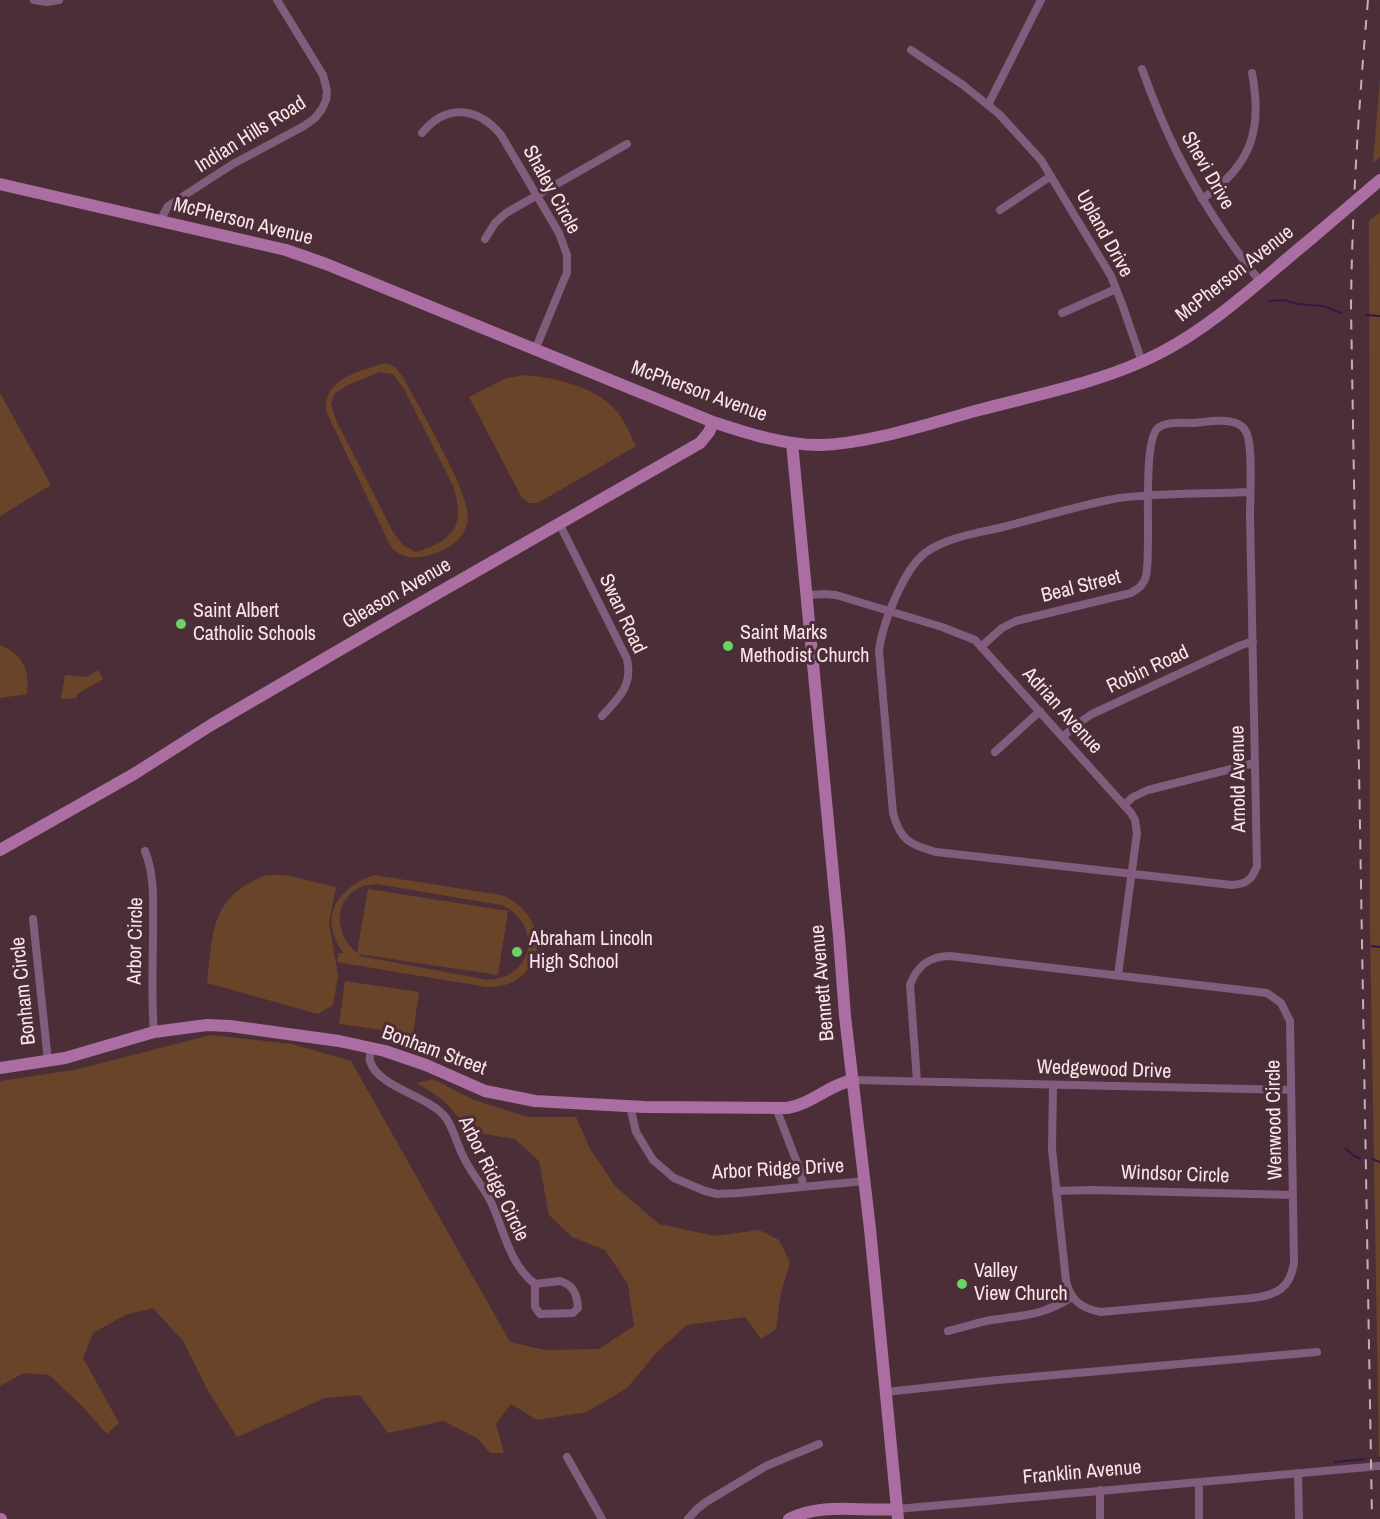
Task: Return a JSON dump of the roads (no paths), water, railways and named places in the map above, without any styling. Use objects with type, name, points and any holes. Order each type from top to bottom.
[{"type":"main road","name":"McPherson Avenue","points":[[0,184],[286,250],[326,264],[713,422],[762,437],[819,445],[875,436],[1105,376],[1142,362],[1192,335],[1226,310],[1380,180]]},
{"type":"main road","name":"Gleason Avenue","points":[[0,850],[134,774],[211,725],[700,443],[706,437],[713,422]]},
{"type":"main road","name":"Bennett Avenue","points":[[792,443],[843,1000],[865,1181],[897,1514]]},
{"type":"main road","name":"Bonham Street","points":[[0,1068],[48,1061],[154,1032],[195,1025],[230,1026],[371,1048],[405,1057],[500,1095],[535,1101],[696,1109],[776,1108],[800,1106],[832,1087],[853,1080]]},
{"type":"main road","name":"Franklin Avenue","points":[[789,1519],[819,1509],[897,1514]]},
{"type":"street","points":[[34,0],[47,2],[59,0]]},
{"type":"street","name":"Indian Hills Road","points":[[160,221],[168,206],[233,164],[304,126],[322,109],[327,91],[323,75],[277,0]]},
{"type":"street","points":[[988,105],[1041,0]]},
{"type":"street","name":"Upland Drive","points":[[911,50],[988,105],[1017,133],[1051,176],[1105,264],[1142,362]]},
{"type":"street","name":"Shevi Drive","points":[[1142,69],[1165,132],[1202,199],[1260,281]]},
{"type":"street","points":[[1202,199],[1232,175],[1247,152],[1256,125],[1257,107],[1252,73]]},
{"type":"street","name":"Shaley Circle","points":[[422,133],[433,121],[457,112],[472,114],[484,120],[501,135],[562,241],[567,264],[564,282],[535,350]]},
{"type":"street","points":[[485,239],[500,218],[627,144]]},
{"type":"street","points":[[1000,210],[1051,176]]},
{"type":"street","points":[[1062,313],[1116,289]]},
{"type":"street","name":"Beal Street","points":[[982,646],[1002,628],[1016,621],[1131,593],[1139,589],[1146,577],[1150,443],[1153,433],[1164,425],[1232,422],[1244,428],[1248,436],[1250,492]]},
{"type":"street","name":"Arnold Avenue","points":[[1250,492],[1257,866],[1250,880],[1244,884],[1232,885],[936,852],[916,846],[905,839],[896,825],[893,813],[879,651],[881,636],[890,611],[915,563],[935,546],[1104,501],[1148,496],[1250,492]]},
{"type":"street","name":"Swan Road","points":[[560,523],[627,659],[630,670],[629,681],[625,689],[602,716]]},
{"type":"street","name":"Adrian Avenue","points":[[807,595],[836,595],[964,634],[975,640],[1124,805],[1135,820],[1137,828],[1118,975]]},
{"type":"street","name":"Robin Road","points":[[1063,737],[1092,714],[1253,641]]},
{"type":"street","points":[[995,752],[1040,711]]},
{"type":"street","points":[[1124,805],[1133,797],[1148,790],[1255,763]]},
{"type":"street","name":"Arbor Circle","points":[[145,851],[150,865],[154,891],[152,1011],[154,1032]]},
{"type":"street","name":"Bonham Circle","points":[[33,919],[48,1061]]},
{"type":"street","name":"Wenwood Circle","points":[[917,1081],[910,985],[914,975],[926,962],[934,958],[950,956],[1260,992],[1276,998],[1286,1010],[1290,1021],[1294,1263],[1292,1274],[1286,1285],[1274,1294],[1253,1298],[1101,1312],[1081,1306],[1072,1297]]},
{"type":"street","name":"Arbor Ridge Circle","points":[[371,1048],[369,1059],[374,1069],[389,1082],[428,1101],[447,1119],[464,1158],[491,1203],[519,1270],[535,1284]]},
{"type":"street","name":"Wedgewood Drive","points":[[853,1080],[1291,1090]]},
{"type":"street","points":[[948,1331],[986,1321],[1040,1313],[1072,1297],[1066,1281],[1052,1149],[1053,1085]]},
{"type":"street","name":"Arbor Ridge Drive","points":[[630,1106],[636,1132],[653,1160],[674,1178],[691,1187],[717,1194],[865,1181]]},
{"type":"street","points":[[776,1108],[801,1173],[803,1186]]},
{"type":"street","name":"Windsor Circle","points":[[1056,1191],[1293,1195]]},
{"type":"street","points":[[560,1281],[568,1284],[576,1293],[578,1308],[573,1313],[540,1314],[535,1307],[535,1284],[560,1281]]},
{"type":"street","points":[[886,1392],[1317,1352]]},
{"type":"street","points":[[688,1519],[706,1502],[766,1466],[819,1444]]},
{"type":"street","points":[[567,1457],[602,1519]]},
{"type":"street","name":"Franklin Avenue","points":[[897,1514],[1100,1490],[1380,1466]]},
{"type":"street","points":[[1298,1473],[1299,1519]]},
{"type":"street","points":[[1199,1482],[1199,1519]]},
{"type":"street","points":[[1100,1490],[1100,1519]]},
{"type":"waterway","points":[[1269,301],[1284,300],[1298,304],[1324,306],[1341,313]]},
{"type":"waterway","points":[[1366,315],[1380,316]]},
{"type":"waterway","points":[[1372,946],[1380,947]]},
{"type":"waterway","points":[[1346,1149],[1360,1158]]},
{"type":"waterway","points":[[1372,1159],[1380,1162]]},
{"type":"waterway","points":[[1335,1462],[1364,1459]]},
{"type":"railway","points":[[1368,0],[1356,154],[1351,308],[1372,1519]]},
{"type":"place","name":"Saint Albert Catholic Schools","points":[[181,624]]},
{"type":"place","name":"Saint Marks Methodist Church","points":[[728,646]]},
{"type":"place","name":"Abraham Lincoln High School","points":[[517,952]]},
{"type":"place","name":"Valley View Church","points":[[962,1284]]}]
